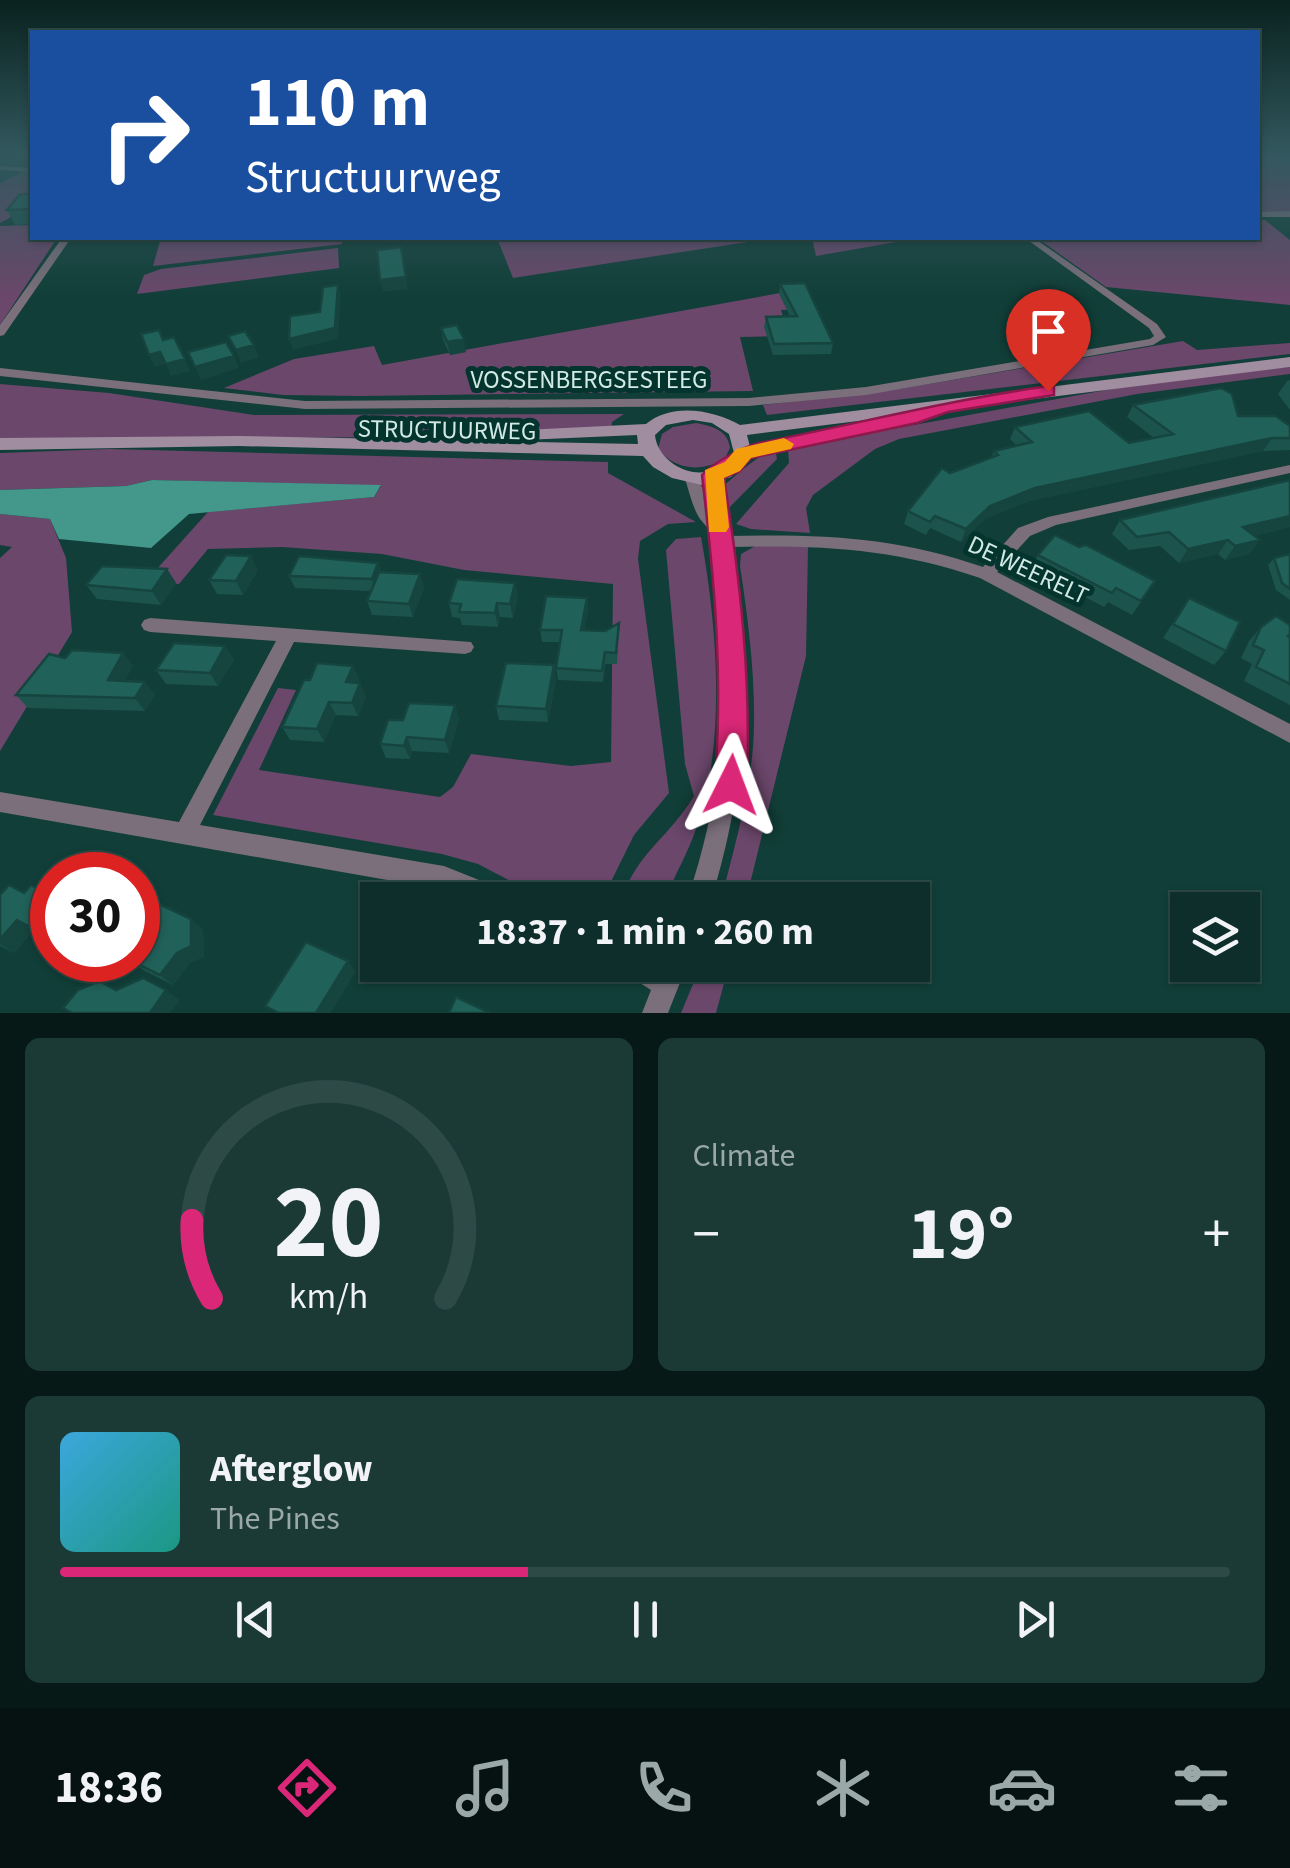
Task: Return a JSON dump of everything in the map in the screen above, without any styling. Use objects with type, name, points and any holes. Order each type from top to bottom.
[{"type":"main road","points":[[744,454],[731,427],[944,407],[1142,377],[1290,362]]},
{"type":"main road","points":[[652,429],[650,457],[690,476],[713,475],[733,466],[744,454],[917,417],[944,407]]},
{"type":"main road","name":"STRUCTUURWEG","points":[[0,444],[434,443],[652,429],[685,416],[731,427]]},
{"type":"main road","name":"STRUCTUURWEG","points":[[239,441],[274,451],[650,457]]},
{"type":"main road","name":"STRUCTUURWEG","points":[[434,443],[463,448],[650,457]]},
{"type":"street","points":[[1260,215],[1290,214]]},
{"type":"street","points":[[0,333],[65,240]]},
{"type":"street","name":"VOSSENBERGSESTEEG","points":[[0,372],[305,405],[749,402],[866,391],[1136,345],[1160,337],[1153,326],[1032,240]]},
{"type":"street","points":[[986,574],[1024,532],[1054,521],[1290,469]]},
{"type":"street","points":[[703,882],[731,785],[736,698],[733,620],[718,536],[720,513],[713,475]]},
{"type":"street","points":[[690,476],[718,536]]},
{"type":"street","name":"DE WEERELT","points":[[718,536],[865,540],[916,550],[986,574],[1290,734]]},
{"type":"street","points":[[150,625],[465,647]]},
{"type":"street","points":[[184,834],[289,634]]},
{"type":"street","points":[[0,802],[454,882]]},
{"type":"street","points":[[654,1013],[667,982]]},
{"type":"shaded area","points":[[0,203],[30,203],[30,207],[0,223]]},
{"type":"shaded area","points":[[1260,203],[1290,203],[1290,213],[1260,213]]},
{"type":"shaded area","points":[[1260,220],[1265,220],[1290,240],[1290,305],[1106,287],[1040,240],[1260,240]]},
{"type":"shaded area","points":[[30,225],[30,240],[56,240],[0,325],[0,226]]},
{"type":"shaded area","points":[[160,240],[342,240],[342,244],[153,266]]},
{"type":"shaded area","points":[[498,240],[760,240],[513,278]]},
{"type":"shaded area","points":[[812,240],[908,240],[816,256]]},
{"type":"shaded area","points":[[338,248],[339,268],[137,294],[144,275],[161,269]]},
{"type":"shaded area","points":[[808,288],[817,308],[781,310],[789,336],[740,337],[753,391],[360,396],[283,395],[224,388],[294,359],[374,346],[382,365]]},
{"type":"shaded area","points":[[1183,341],[1197,350],[1290,343],[1290,354],[767,415],[763,405],[893,390]]},
{"type":"shaded area","points":[[1290,367],[1290,374],[1137,394],[899,439],[875,449],[813,495],[806,508],[810,533],[751,529],[736,524],[789,463],[788,448],[1177,377]]},
{"type":"shaded area","points":[[0,384],[109,393],[254,415],[624,414],[612,422],[611,429],[441,437],[0,439]]},
{"type":"shaded area","points":[[696,423],[723,433],[730,448],[725,458],[708,466],[689,467],[672,461],[658,449],[662,434],[673,427]]},
{"type":"shaded area","points":[[109,449],[608,462],[608,473],[696,522],[668,524],[640,541],[638,559],[669,793],[634,835],[611,882],[512,882],[478,864],[442,854],[213,815],[278,688],[296,690],[259,770],[440,797],[453,787],[471,754],[571,766],[611,762],[613,584],[464,570],[382,554],[282,547],[208,549],[179,584],[146,581],[208,512],[374,497],[381,486],[152,480],[126,486],[0,490],[0,453]]},
{"type":"shaded area","points":[[775,449],[777,459],[725,512],[720,489]]},
{"type":"shaded area","points":[[152,480],[381,485],[374,497],[189,514],[151,548],[59,539],[50,519],[0,514],[0,490],[126,486]]},
{"type":"shaded area","points":[[0,514],[50,519],[66,558],[72,632],[0,751],[0,558],[12,547],[0,545]]},
{"type":"shaded area","points":[[701,537],[715,645],[712,759],[693,838],[673,882],[629,882],[694,796],[685,764],[666,550],[676,539]]},
{"type":"shaded area","points":[[757,545],[808,546],[806,656],[750,882],[725,882],[753,748],[752,666],[741,554]]},
{"type":"shaded area","points":[[694,982],[724,982],[716,1013],[681,1013]]},
{"type":"building","points":[[12,203],[30,203],[30,209],[7,210]]},
{"type":"building","points":[[401,247],[406,277],[380,280],[377,250]]},
{"type":"building","points":[[805,283],[833,343],[774,344],[766,317],[797,316],[780,284]]},
{"type":"building","points":[[338,285],[335,328],[289,339],[290,316],[320,312],[323,287]]},
{"type":"building","points":[[457,325],[464,339],[447,342],[441,328]]},
{"type":"building","points":[[159,330],[163,340],[174,337],[185,359],[166,364],[160,352],[149,355],[141,334]]},
{"type":"building","points":[[245,331],[254,345],[236,350],[228,336]]},
{"type":"building","points":[[226,342],[234,356],[195,367],[188,352]]},
{"type":"building","points":[[1221,388],[1232,394],[1238,416],[1276,416],[1290,426],[1290,438],[1272,438],[1035,488],[990,506],[966,529],[935,516],[930,522],[908,511],[942,468],[950,473],[998,455],[994,451],[1032,442],[1015,427],[1089,411],[1129,443],[1173,434],[1133,405]]},
{"type":"building","points":[[1290,480],[1290,516],[1243,527],[1260,540],[1235,546],[1228,540],[1188,549],[1169,532],[1137,537],[1120,520]]},
{"type":"building","points":[[1055,535],[1079,547],[1086,545],[1155,581],[1141,601],[1116,588],[1112,593],[1038,555]]},
{"type":"building","points":[[1290,554],[1290,589],[1282,583],[1274,558]]},
{"type":"building","points":[[226,555],[251,556],[236,581],[209,580]]},
{"type":"building","points":[[299,556],[378,563],[372,579],[289,576]]},
{"type":"building","points":[[102,566],[167,569],[152,591],[86,585]]},
{"type":"building","points":[[379,572],[420,574],[409,604],[367,601]]},
{"type":"building","points":[[457,579],[515,583],[510,604],[497,603],[495,613],[459,612],[461,604],[449,603]]},
{"type":"building","points":[[546,596],[587,598],[581,630],[605,631],[619,623],[616,653],[605,652],[602,671],[556,668],[562,630],[540,630]]},
{"type":"building","points":[[1189,598],[1240,622],[1226,651],[1173,624]]},
{"type":"building","points":[[1276,616],[1290,625],[1290,684],[1256,667],[1264,650],[1253,645],[1261,627]]},
{"type":"building","points":[[174,643],[225,646],[210,673],[156,670]]},
{"type":"building","points":[[72,650],[123,653],[108,680],[145,682],[135,698],[16,695],[49,654],[65,658]]},
{"type":"building","points":[[317,663],[353,666],[346,682],[360,683],[352,703],[329,702],[317,729],[282,727],[304,680],[310,680]]},
{"type":"building","points":[[506,663],[554,665],[546,709],[496,706]]},
{"type":"building","points":[[409,703],[455,705],[445,740],[407,737],[404,746],[380,744],[388,720],[403,720]]},
{"type":"building","points":[[9,885],[24,893],[30,886],[30,924],[17,920],[0,939],[0,895]]},
{"type":"building","points":[[160,904],[191,919],[191,946],[177,953],[160,975]]},
{"type":"building","points":[[306,942],[348,961],[316,1013],[279,1013],[265,1006]]},
{"type":"building","points":[[97,982],[116,990],[134,982],[151,982],[166,990],[150,1013],[72,1013],[63,1008],[78,990]]},
{"type":"building","points":[[456,997],[490,1013],[449,1013]]},
{"type":"slow traffic","points":[[718,527],[720,513],[713,475],[733,466],[744,454],[784,444]]},
{"type":"route","points":[[731,785],[736,698],[733,620],[717,530],[720,513],[713,475],[733,466],[744,454],[759,450],[917,417],[944,407],[1048,391]]}]
